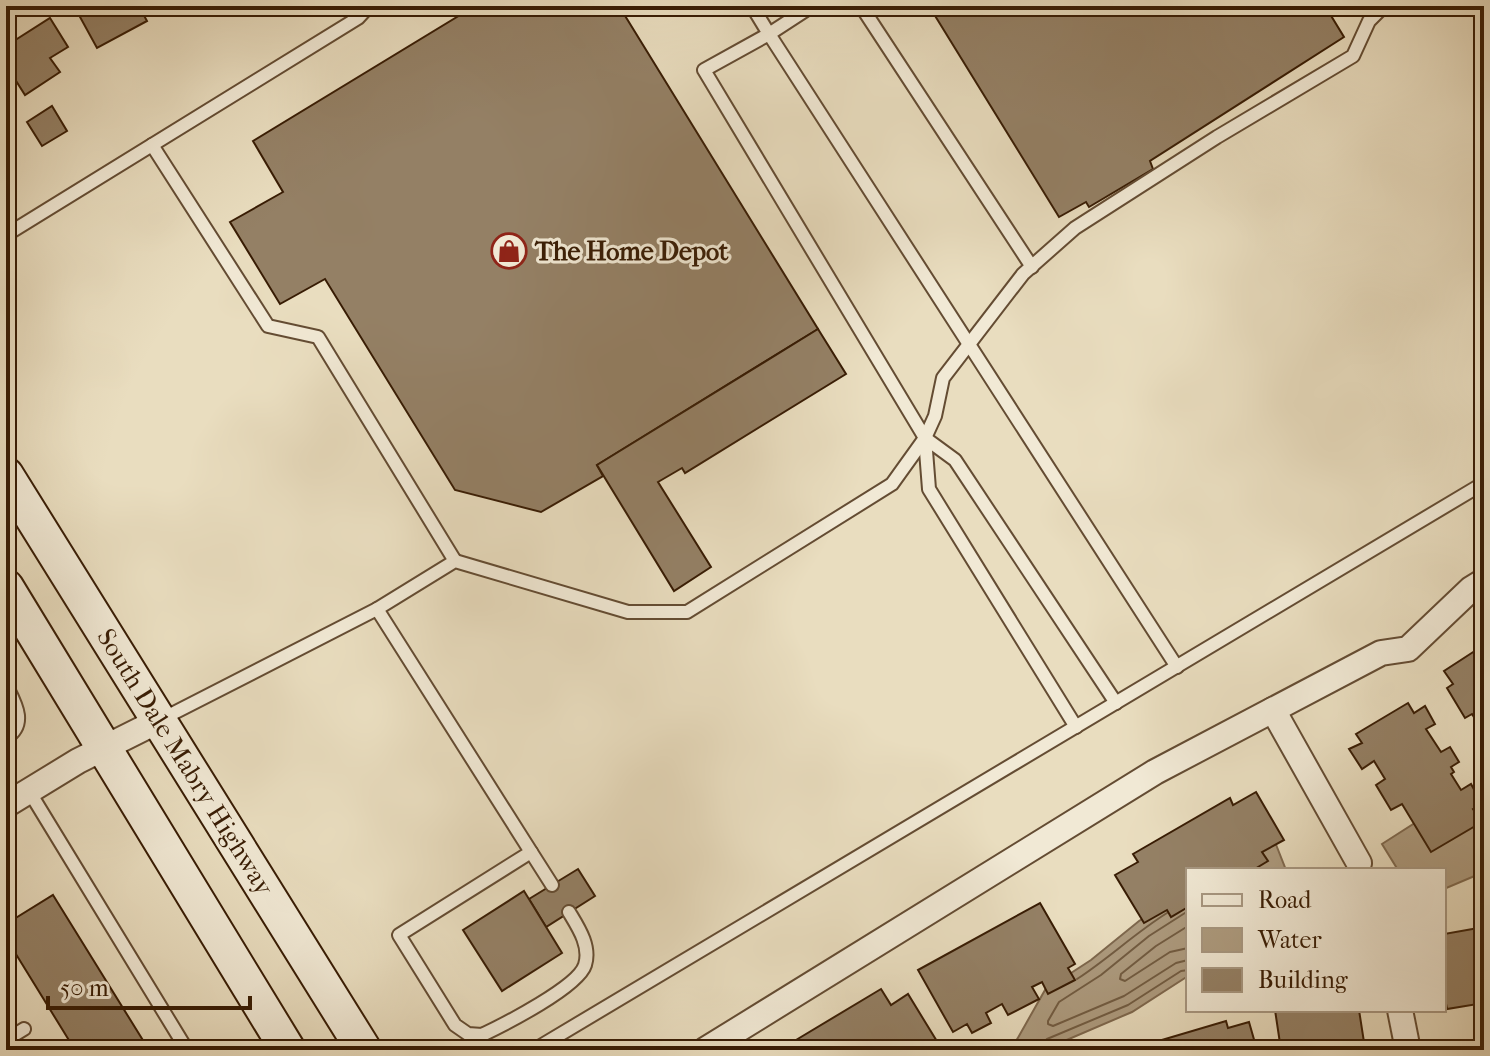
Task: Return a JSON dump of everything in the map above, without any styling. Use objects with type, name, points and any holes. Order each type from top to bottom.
[{"type":"main road","name":"South Dale Mabry Highway","points":[[6,475],[364,1050]]},
{"type":"main road","points":[[6,587],[288,1050]]},
{"type":"street","points":[[705,1050],[1155,772],[1381,653],[1408,649],[1471,589],[1484,581]]},
{"type":"street","points":[[1273,710],[1359,863]]},
{"type":"street","points":[[6,805],[78,761],[158,721]]},
{"type":"street","points":[[1400,1012],[1408,1050]]},
{"type":"lane","points":[[6,235],[358,18],[369,6]]},
{"type":"lane","points":[[752,6],[1177,667]]},
{"type":"lane","points":[[812,6],[704,70],[925,438],[955,460],[1116,703]]},
{"type":"lane","points":[[861,6],[1032,267]]},
{"type":"lane","points":[[152,145],[268,326],[318,337],[455,561],[628,612],[687,612],[892,484],[925,438],[935,416],[943,378],[1023,274],[1075,228],[1217,137],[1353,56],[1369,21],[1384,6]]},
{"type":"lane","points":[[1478,6],[1484,16]]},
{"type":"lane","points":[[925,438],[929,489],[1076,727]]},
{"type":"lane","points":[[534,1050],[1484,483]]},
{"type":"lane","points":[[158,721],[377,609],[455,561]]},
{"type":"lane","points":[[377,609],[552,885]]},
{"type":"lane","points":[[6,685],[19,710],[17,726],[13,734],[6,738]]},
{"type":"lane","points":[[29,791],[187,1050]]},
{"type":"lane","points":[[531,852],[399,935],[455,1025],[468,1034],[482,1035],[559,991],[574,979],[584,968],[586,955],[584,938],[569,912]]},
{"type":"lane","points":[[6,1040],[24,1029]]},
{"type":"water","points":[[1468,789],[1484,800],[1484,872],[1446,888],[1446,868],[1397,868],[1382,844]]},
{"type":"water","points":[[1275,842],[1285,868],[1223,868]]},
{"type":"water","points":[[1186,891],[1186,977],[1132,1012],[1062,1042],[1040,1050],[1011,1050],[1045,990],[1091,960],[1139,921]]},
{"type":"building","points":[[74,6],[139,6],[147,21],[97,48]]},
{"type":"building","name":"The Home Depot","points":[[475,6],[619,6],[818,329],[597,465],[603,476],[541,512],[455,490],[325,279],[280,304],[230,222],[283,192],[253,141]]},
{"type":"building","points":[[929,6],[1343,6],[1330,14],[1344,37],[1150,161],[1153,169],[1089,207],[1086,202],[1059,217]]},
{"type":"building","points":[[50,18],[68,47],[50,58],[60,72],[25,95],[6,65],[6,46]]},
{"type":"building","points":[[52,106],[67,131],[42,146],[27,122]]},
{"type":"building","points":[[818,329],[846,374],[685,473],[682,468],[658,482],[711,567],[674,591],[597,465]]},
{"type":"building","points":[[1484,645],[1484,725],[1480,727],[1472,714],[1465,718],[1447,688],[1453,684],[1444,671]]},
{"type":"building","points":[[1408,703],[1414,713],[1425,706],[1435,724],[1426,729],[1441,752],[1450,747],[1459,762],[1451,767],[1454,772],[1451,774],[1461,790],[1471,784],[1482,804],[1473,809],[1482,822],[1431,852],[1402,804],[1391,810],[1376,785],[1385,779],[1374,761],[1362,769],[1349,749],[1362,743],[1356,734]]},
{"type":"building","points":[[1256,792],[1284,840],[1262,852],[1268,861],[1256,868],[1186,868],[1186,908],[1171,917],[1167,910],[1144,923],[1115,875],[1138,862],[1133,854],[1230,798],[1233,805]]},
{"type":"building","points":[[578,869],[595,896],[546,927],[529,899]]},
{"type":"building","points":[[524,891],[562,953],[502,991],[463,930]]},
{"type":"building","points":[[53,895],[149,1050],[75,1050],[6,938],[6,924]]},
{"type":"building","points":[[1040,903],[1075,964],[1068,968],[1075,980],[1048,994],[1042,982],[1032,987],[1039,999],[1008,1015],[1002,1004],[986,1013],[991,1023],[972,1033],[967,1024],[953,1032],[918,970]]},
{"type":"building","points":[[1484,927],[1484,1003],[1447,1009],[1446,934]]},
{"type":"building","points":[[881,989],[891,1005],[908,994],[938,1043],[927,1050],[802,1050],[796,1040]]},
{"type":"building","points":[[1275,1012],[1359,1012],[1364,1042],[1354,1043],[1355,1050],[1281,1050]]},
{"type":"building","points":[[1226,1021],[1228,1028],[1249,1022],[1257,1050],[1128,1050]]},
{"type":"place","name":"The Home Depot","points":[[509,251]]}]
